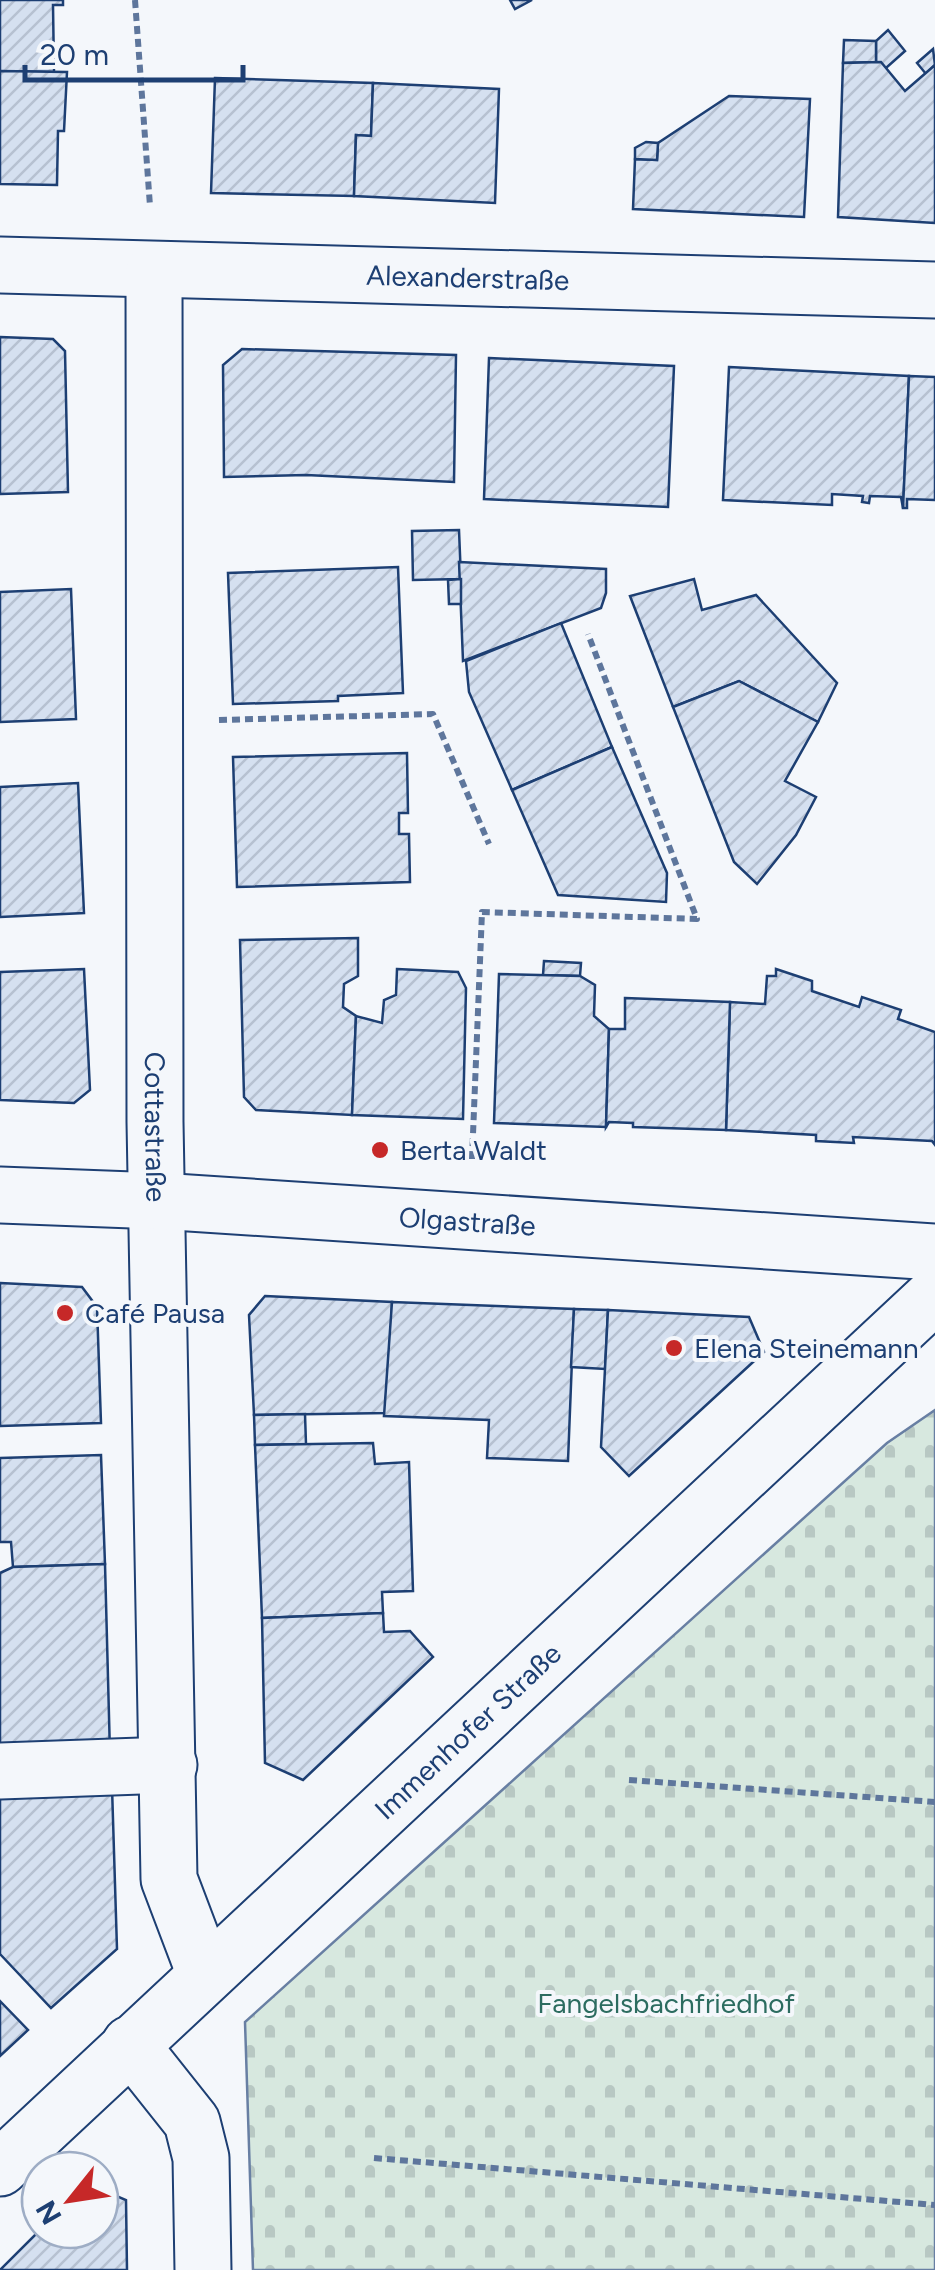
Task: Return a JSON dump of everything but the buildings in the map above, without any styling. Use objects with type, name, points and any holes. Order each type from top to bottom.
[{"type":"street","name":"Alexanderstraße","points":[[0,265],[935,290]]},
{"type":"street","name":"Cottastraße","points":[[154,272],[153,722],[169,1878],[205,1974]]},
{"type":"street","name":"Olgastraße","points":[[0,1196],[470,1220],[935,1252]]},
{"type":"street","name":"Immenhofer Straße","points":[[0,2168],[935,1296]]},
{"type":"street","points":[[0,1771],[169,1765]]},
{"type":"street","points":[[130,2044],[192,2122],[201,2158],[203,2270]]},
{"type":"path","points":[[135,0],[154,272]]},
{"type":"path","points":[[470,1220],[482,912],[697,919],[588,634]]},
{"type":"path","points":[[153,722],[433,714],[488,844]]},
{"type":"path","points":[[629,1780],[935,1802]]},
{"type":"path","points":[[374,2158],[935,2206]]},
{"type":"green space","name":"Fangelsbachfriedhof","points":[[935,1410],[935,2270],[253,2270],[245,2022],[887,1443]]},
{"type":"place","name":"Berta Waldt","points":[[380,1150]]},
{"type":"place","name":"Café Pausa","points":[[65,1313]]},
{"type":"place","name":"Elena Steinemann","points":[[674,1348]]}]
